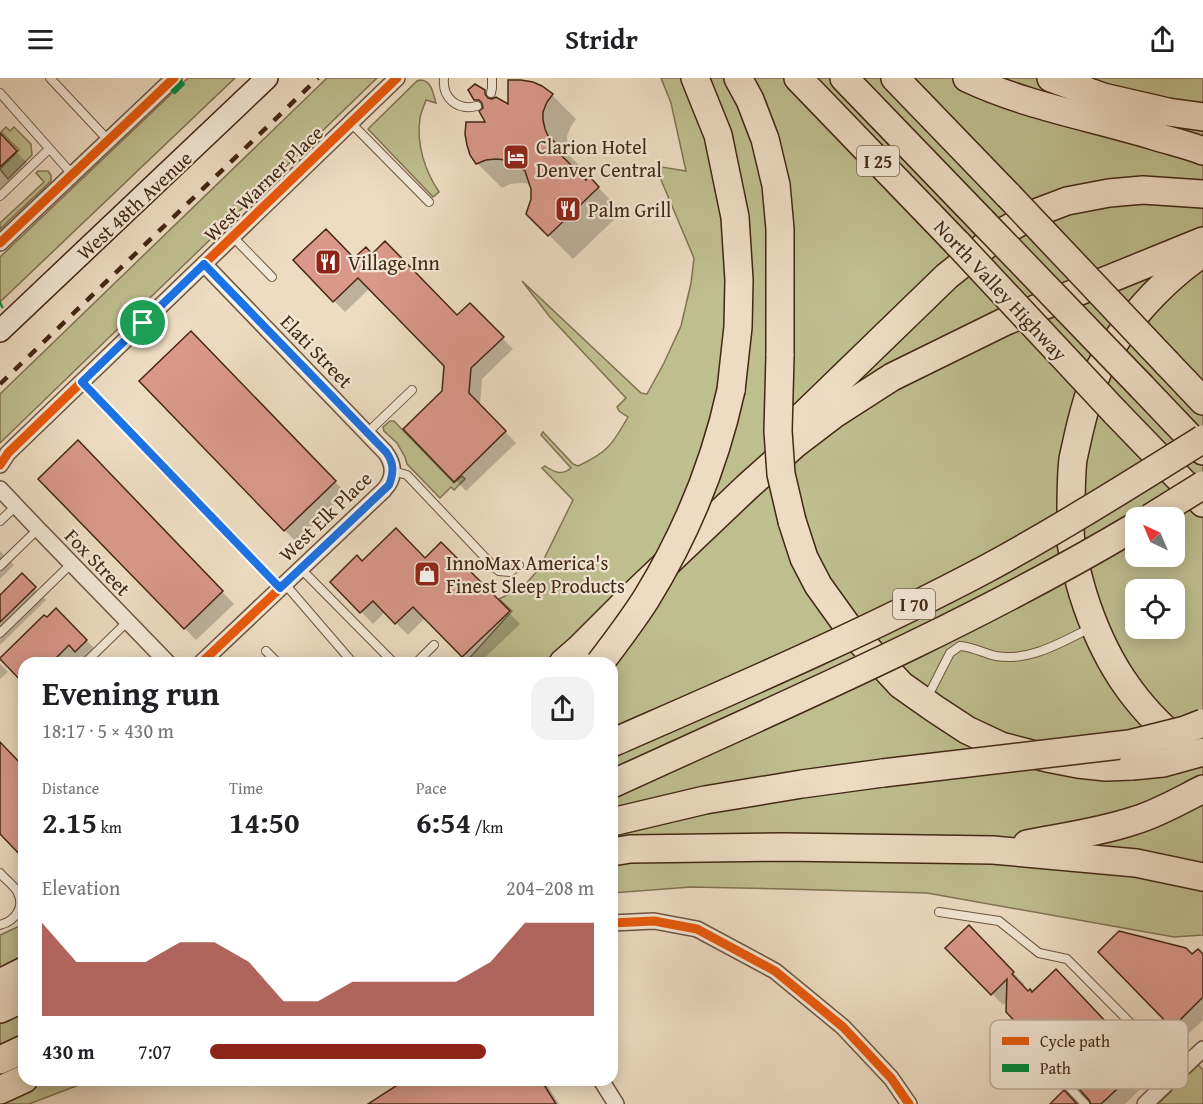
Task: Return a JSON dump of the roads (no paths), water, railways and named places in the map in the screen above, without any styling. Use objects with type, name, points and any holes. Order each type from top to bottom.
[{"type":"highway","points":[[604,657],[646,599],[688,523],[710,466],[731,390],[738,327],[739,280],[735,217],[718,135],[695,78]]},
{"type":"highway","points":[[738,78],[750,100],[765,139],[777,185],[780,229],[778,431],[781,474],[792,521],[804,558],[818,585],[851,632],[901,686],[967,730],[1001,746],[1047,758],[1106,767],[1163,763],[1203,752]]},
{"type":"highway","name":"North Valley Highway","points":[[798,78],[1203,503]]},
{"type":"highway","points":[[844,78],[1203,451]]},
{"type":"highway","points":[[895,78],[1203,401]]},
{"type":"highway","points":[[967,78],[1030,102],[1203,151]]},
{"type":"highway","points":[[1051,78],[1103,97],[1168,112],[1203,117]]},
{"type":"highway","points":[[627,601],[745,472],[947,276],[1004,231],[1038,212],[1067,201],[1109,193],[1143,190],[1203,194]]},
{"type":"highway","points":[[570,657],[747,487],[795,444],[833,415],[892,377],[1006,321],[1203,241]]},
{"type":"highway","points":[[1203,253],[1189,262],[1157,292],[1118,337],[1097,373],[1073,460],[1070,539],[1076,571],[1094,626],[1111,664],[1137,700],[1166,732],[1203,762]]},
{"type":"highway","name":"I 70","points":[[618,740],[886,619],[984,569],[1203,440]]},
{"type":"highway","points":[[1168,507],[1203,485]]},
{"type":"highway","name":"I 70","points":[[618,781],[906,649],[986,609],[1125,532]]},
{"type":"highway","points":[[618,821],[705,800],[802,784],[1129,744],[1185,730],[1203,723]]},
{"type":"highway","points":[[993,850],[1075,835],[1136,820],[1203,789]]},
{"type":"highway","points":[[618,851],[772,847],[993,850],[1136,863],[1203,877]]},
{"type":"highway","points":[[0,983],[18,974]]},
{"type":"highway","points":[[0,1009],[18,1001]]},
{"type":"highway","points":[[0,1060],[18,1052]]},
{"type":"highway","points":[[0,1090],[18,1082]]},
{"type":"street","points":[[0,243],[174,78]]},
{"type":"street","name":"West 48th Avenue","points":[[0,331],[267,78]]},
{"type":"street","name":"West Warner Place","points":[[0,465],[8,453],[397,78]]},
{"type":"street","name":"Elati Street","points":[[204,264],[390,458],[393,471]]},
{"type":"street","name":"West Elk Place","points":[[207,657],[389,485],[393,471]]},
{"type":"street","name":"Fox Street","points":[[0,489],[162,657]]},
{"type":"street","points":[[618,923],[654,921],[697,929],[775,971],[843,1027],[891,1078],[909,1104]]},
{"type":"street","points":[[604,1086],[616,1104]]},
{"type":"street","points":[[1145,1104],[1161,1089]]},
{"type":"lane","points":[[50,78],[108,140]]},
{"type":"lane","points":[[444,78],[444,90],[455,104],[466,108],[477,106]]},
{"type":"lane","points":[[490,93],[492,78]]},
{"type":"lane","points":[[0,93],[72,174]]},
{"type":"lane","points":[[351,123],[429,202]]},
{"type":"lane","points":[[0,196],[49,149]]},
{"type":"lane","points":[[233,237],[272,277]]},
{"type":"lane","points":[[82,382],[283,586],[348,657]]},
{"type":"lane","points":[[367,433],[412,390]]},
{"type":"lane","points":[[393,471],[407,476],[499,571],[510,572],[519,565]]},
{"type":"lane","points":[[0,521],[16,506]]},
{"type":"lane","points":[[0,566],[38,530]]},
{"type":"lane","points":[[0,633],[71,564]]},
{"type":"lane","points":[[301,569],[388,657]]},
{"type":"lane","points":[[91,657],[127,622]]},
{"type":"lane","points":[[924,702],[950,653],[960,646],[996,656],[1024,655],[1053,646],[1094,626]]},
{"type":"lane","points":[[422,657],[434,645]]},
{"type":"lane","points":[[266,651],[272,657]]},
{"type":"lane","points":[[0,873],[18,894]]},
{"type":"lane","points":[[939,912],[999,921],[1039,953],[1067,959],[1127,1020]]},
{"type":"lane","points":[[0,925],[7,924],[18,913]]},
{"type":"lane","points":[[1072,1089],[1086,1104]]},
{"type":"railway","points":[[0,384],[318,78]]},
{"type":"place","name":"Clarion Hotel Denver Central","points":[[516,157]]},
{"type":"place","name":"Palm Grill","points":[[568,209]]},
{"type":"place","name":"Village Inn","points":[[328,262]]},
{"type":"place","name":"InnoMax America's Finest Sleep Products","points":[[427,574]]}]
